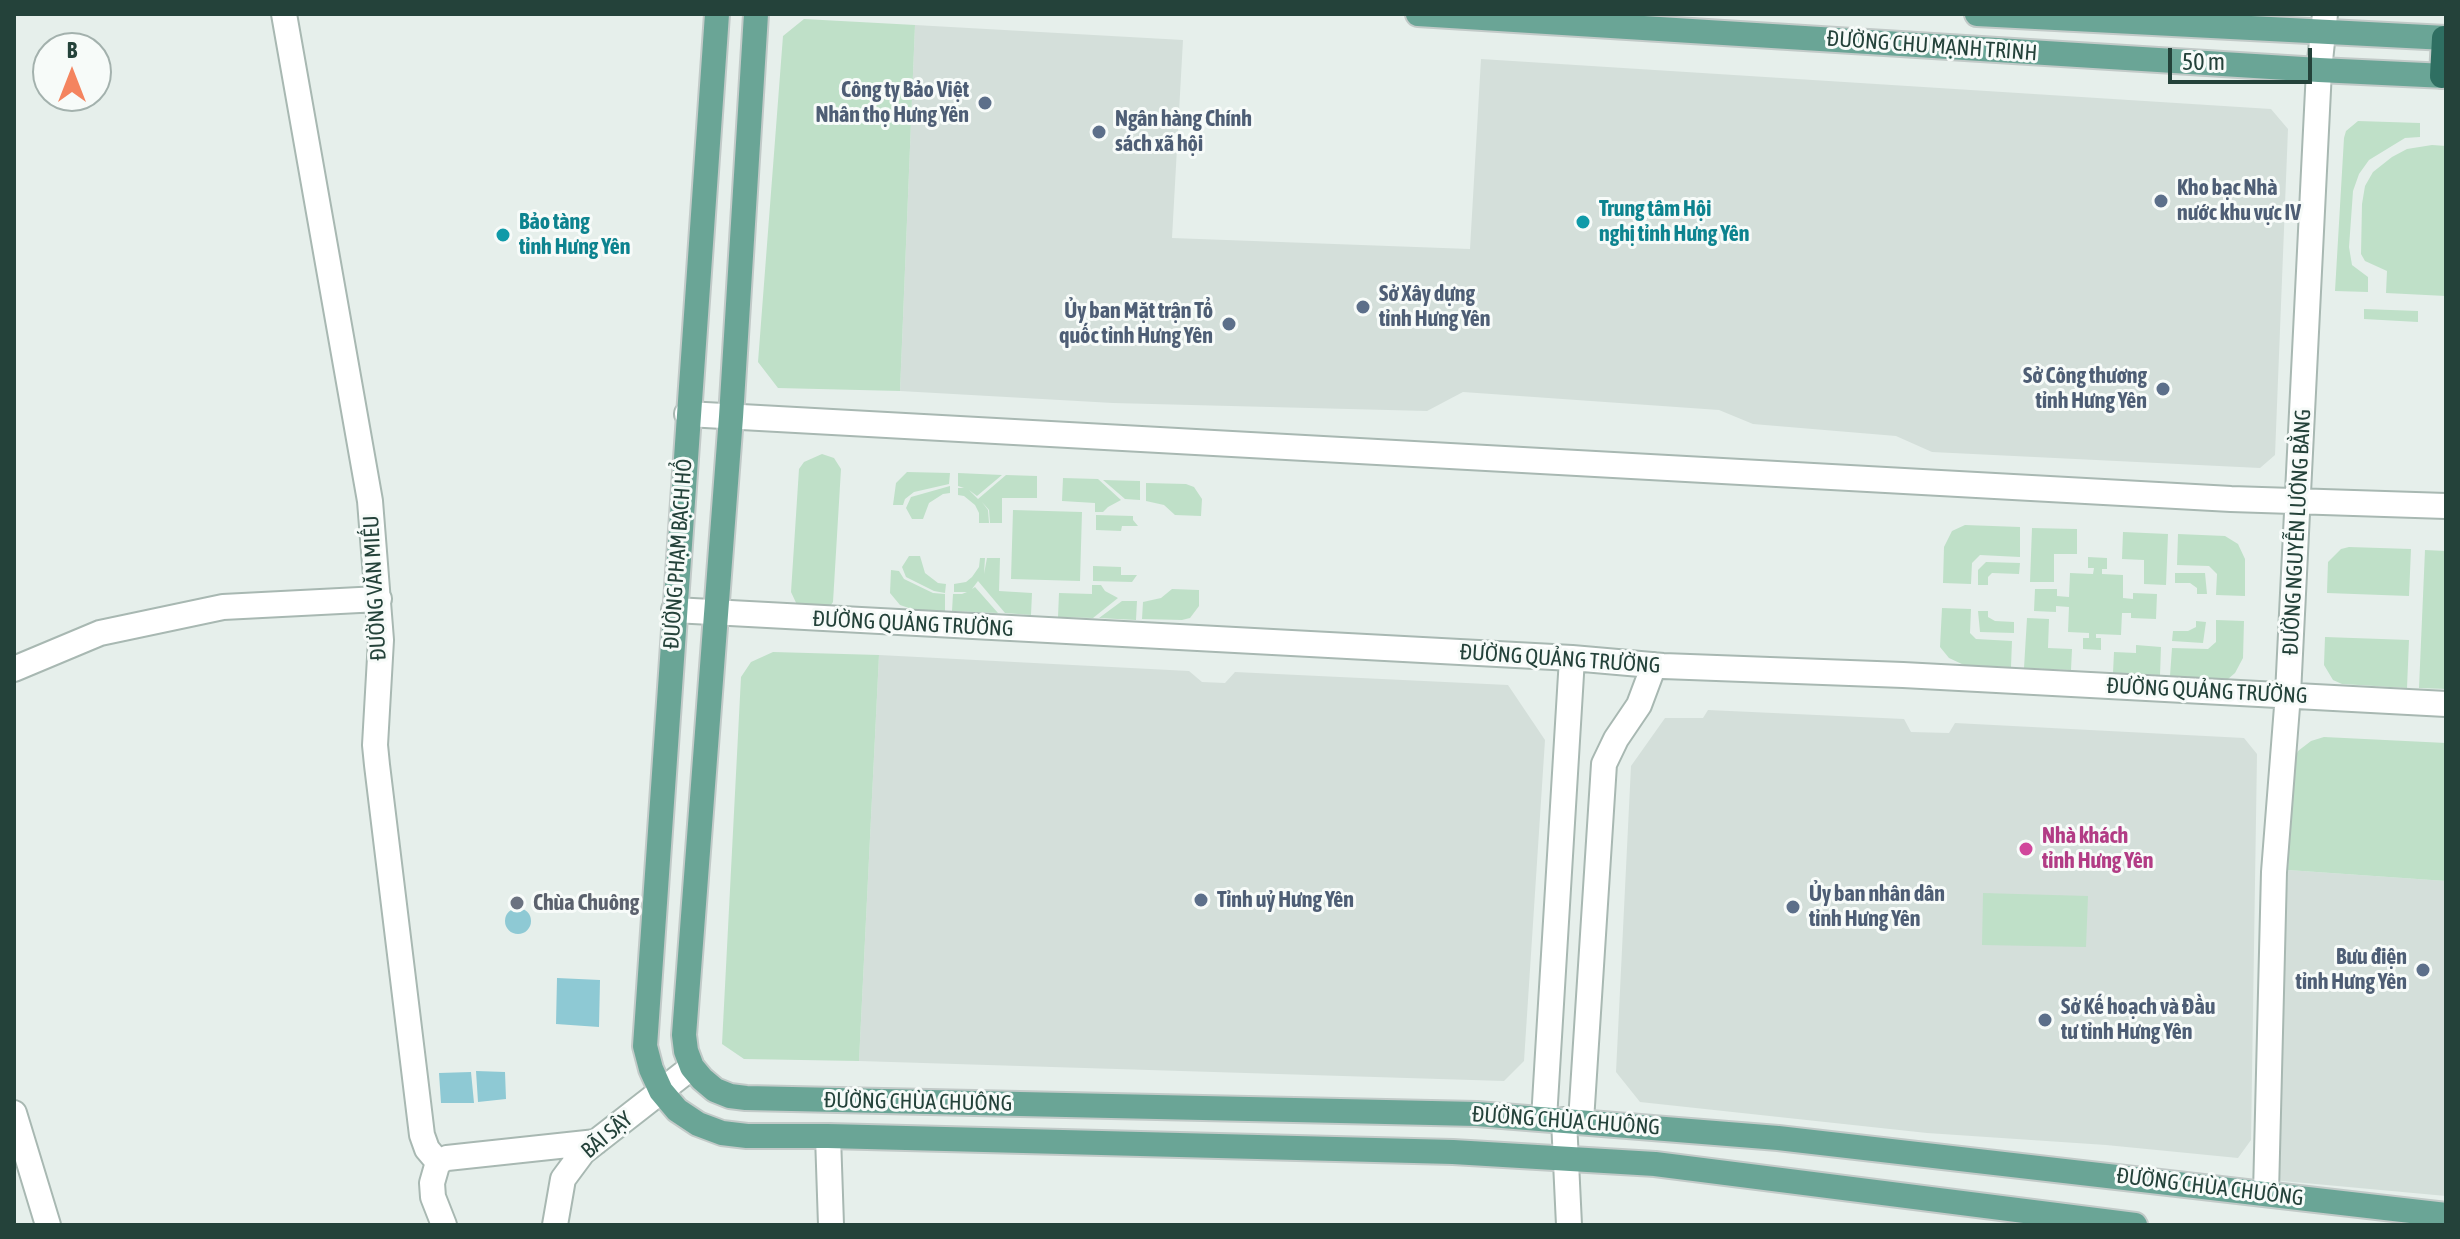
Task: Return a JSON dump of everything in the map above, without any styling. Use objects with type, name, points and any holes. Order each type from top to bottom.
[{"type":"highway","points":[[2444,76],[2445,38]]},
{"type":"main road","name":"ĐƯỜNG PHẠM BẠCH HỔ","points":[[661,1091],[645,1046],[717,14]]},
{"type":"main road","name":"ĐƯỜNG PHẠM BẠCH HỔ","points":[[692,1067],[684,1035],[731,417],[756,14]]},
{"type":"main road","name":"ĐƯỜNG CHU MẠNH TRINH","points":[[1418,14],[2444,76]]},
{"type":"main road","name":"ĐƯỜNG CHU MẠNH TRINH","points":[[1977,14],[2324,23],[2445,38]]},
{"type":"main road","name":"ĐƯỜNG CHÙA CHUÔNG","points":[[692,1067],[715,1090],[746,1098],[1477,1114],[1895,1152],[2446,1215]]},
{"type":"main road","name":"ĐƯỜNG CHÙA CHUÔNG","points":[[661,1091],[677,1110],[698,1124],[722,1133],[747,1136],[1234,1146],[1566,1158],[1655,1164],[2135,1225]]},
{"type":"main road","points":[[1234,1108],[1234,1146]]},
{"type":"main road","points":[[1892,1193],[1895,1152]]},
{"type":"street","name":"ĐƯỜNG VĂN MIẾU","points":[[284,14],[370,501],[381,658],[375,745],[377,765],[422,1135],[427,1149],[438,1162]]},
{"type":"street","name":"ĐƯỜNG NGUYỄN LƯƠNG BẰNG","points":[[2266,1193],[2274,872],[2300,500],[2319,70],[2324,23]]},
{"type":"street","points":[[687,414],[2446,506]]},
{"type":"street","points":[[14,669],[100,633],[223,607],[379,599]]},
{"type":"street","name":"ĐƯỜNG QUẢNG TRƯỜNG","points":[[674,610],[1654,665],[2446,704]]},
{"type":"street","points":[[1569,1225],[1563,1120],[1572,658]]},
{"type":"street","points":[[1563,1120],[1604,764],[1616,739],[1639,705],[1654,665]]},
{"type":"street","name":"BÃI SẬY","points":[[555,1225],[563,1179],[583,1152],[692,1067]]},
{"type":"street","points":[[14,1113],[48,1225]]},
{"type":"street","points":[[828,1136],[831,1225]]},
{"type":"street","points":[[444,1225],[440,1220],[432,1183],[438,1162],[447,1158],[596,1142]]},
{"type":"shaded area","points":[[915,25],[1183,40],[1172,238],[1470,249],[1481,59],[2271,109],[2288,129],[2275,455],[2260,468],[1932,452],[1896,436],[1753,424],[1719,410],[1463,392],[1427,411],[1113,403],[900,391]]},
{"type":"shaded area","name":"Tỉnh uỷ Hưng Yên","points":[[879,655],[1189,671],[1202,682],[1225,683],[1235,672],[1508,685],[1545,740],[1524,1061],[1504,1081],[859,1061]]},
{"type":"shaded area","points":[[1708,710],[1904,719],[1911,732],[1949,733],[1955,723],[2244,738],[2257,754],[2251,1140],[2238,1158],[1927,1133],[1640,1102],[1616,1072],[1631,766],[1665,718],[1703,718]]},
{"type":"shaded area","points":[[2288,870],[2446,881],[2446,1196],[2272,1180]]},
{"type":"green space","points":[[804,19],[915,25],[900,391],[778,388],[758,362],[783,36]]},
{"type":"green space","points":[[2358,121],[2420,123],[2420,137],[2405,138],[2369,160],[2359,174],[2353,191],[2349,247],[2352,265],[2368,277],[2368,292],[2335,291],[2344,138],[2346,131]]},
{"type":"green space","points":[[2446,146],[2446,296],[2386,293],[2387,271],[2365,261],[2361,254],[2365,186],[2373,172],[2392,157],[2407,149]]},
{"type":"green space","points":[[2364,309],[2418,311],[2418,322],[2364,319]]},
{"type":"green space","points":[[822,454],[834,458],[841,469],[833,602],[829,608],[798,607],[791,592],[799,469],[804,462]]},
{"type":"green space","points":[[907,472],[950,473],[949,484],[914,492],[903,505],[893,505],[896,483]]},
{"type":"green space","points":[[958,473],[1002,475],[977,496],[969,490],[978,499],[1006,475],[1037,476],[1037,498],[1002,498],[1002,523],[990,523],[989,510],[982,502],[988,510],[989,523],[979,523],[975,505],[958,495],[958,488],[964,488],[958,486]]},
{"type":"green space","points":[[1063,478],[1098,479],[1121,500],[1103,512],[1095,512],[1095,503],[1062,501]]},
{"type":"green space","points":[[1103,480],[1140,481],[1140,500],[1125,499]]},
{"type":"green space","points":[[1146,483],[1194,487],[1202,499],[1201,516],[1175,515],[1164,505],[1146,501]]},
{"type":"green space","points":[[950,486],[950,493],[929,503],[923,519],[912,519],[906,508],[911,497]]},
{"type":"green space","points":[[1013,510],[1082,512],[1080,581],[1011,579]]},
{"type":"green space","points":[[1096,515],[1133,516],[1138,526],[1122,526],[1121,531],[1096,530]]},
{"type":"green space","points":[[1965,525],[2020,527],[2020,557],[1980,555],[1972,563],[1971,584],[1943,583],[1944,547],[1952,531]]},
{"type":"green space","points":[[2032,528],[2077,529],[2077,554],[2054,554],[2054,582],[2030,582]]},
{"type":"green space","points":[[2123,532],[2168,534],[2166,585],[2144,584],[2144,560],[2122,559]]},
{"type":"green space","points":[[2178,534],[2225,536],[2238,544],[2245,559],[2245,596],[2216,595],[2217,574],[2209,566],[2177,565]]},
{"type":"green space","points":[[2341,549],[2411,549],[2409,596],[2327,593],[2328,562]]},
{"type":"green space","points":[[2425,550],[2446,551],[2446,689],[2419,688]]},
{"type":"green space","points":[[909,556],[920,556],[925,573],[938,583],[946,584],[945,593],[906,577],[902,567]]},
{"type":"green space","points":[[2088,557],[2107,558],[2107,569],[2102,569],[2102,574],[2123,575],[2123,598],[2133,599],[2133,593],[2157,594],[2156,619],[2131,618],[2131,613],[2122,613],[2121,635],[2096,634],[2096,638],[2101,638],[2101,650],[2083,649],[2083,638],[2089,638],[2089,633],[2068,632],[2069,607],[2056,606],[2056,612],[2034,611],[2035,589],[2057,589],[2057,596],[2069,597],[2070,573],[2093,574],[2094,568],[2088,568]]},
{"type":"green space","points":[[980,558],[985,558],[984,574],[987,558],[1000,558],[999,591],[1032,593],[1031,615],[1005,613],[978,581],[972,589],[975,587],[998,613],[952,611],[953,594],[967,592],[954,592],[954,584],[966,582],[972,577],[979,567]]},
{"type":"green space","points":[[1986,562],[2020,563],[2019,574],[1992,573],[1988,577],[1988,585],[1978,585],[1978,570]]},
{"type":"green space","points":[[1093,566],[1121,567],[1121,575],[1137,575],[1132,582],[1093,581]]},
{"type":"green space","points":[[891,570],[899,571],[904,579],[933,593],[945,594],[945,611],[915,610],[900,605],[890,593]]},
{"type":"green space","points":[[2175,573],[2205,573],[2207,594],[2197,594],[2197,588],[2190,583],[2175,583]]},
{"type":"green space","points":[[1092,585],[1101,585],[1118,598],[1093,618],[1058,617],[1059,593],[1092,594]]},
{"type":"green space","points":[[1172,589],[1199,590],[1199,606],[1190,618],[1142,619],[1143,602],[1161,598]]},
{"type":"green space","points":[[1122,601],[1137,601],[1136,620],[1099,618]]},
{"type":"green space","points":[[1942,608],[1971,609],[1970,633],[1976,639],[2012,641],[2011,667],[1964,665],[1949,658],[1940,647]]},
{"type":"green space","points":[[1978,611],[1988,611],[1988,617],[1995,621],[2014,622],[2014,633],[1980,632]]},
{"type":"green space","points":[[2027,618],[2049,619],[2048,648],[2072,649],[2071,670],[2024,668]]},
{"type":"green space","points":[[2216,620],[2244,621],[2243,658],[2235,673],[2228,679],[2170,676],[2172,648],[2208,649],[2216,642]]},
{"type":"green space","points":[[2196,621],[2206,622],[2203,643],[2172,641],[2173,631],[2188,631],[2196,627]]},
{"type":"green space","points":[[2325,637],[2409,640],[2407,688],[2342,684],[2333,680],[2324,665]]},
{"type":"green space","points":[[2136,645],[2161,647],[2160,675],[2113,673],[2114,652],[2136,653]]},
{"type":"green space","points":[[773,652],[879,655],[859,1061],[744,1059],[722,1044],[741,677],[751,662]]},
{"type":"green space","points":[[2324,737],[2446,743],[2446,881],[2288,870],[2293,762],[2298,751],[2311,741]]},
{"type":"green space","points":[[1983,893],[2088,896],[2086,947],[1982,945]]},
{"type":"water","points":[[518,908],[527,912],[531,921],[527,930],[518,934],[509,930],[505,921],[509,912]]},
{"type":"water","points":[[557,978],[600,980],[599,1027],[556,1024]]},
{"type":"water","points":[[476,1071],[505,1072],[506,1099],[478,1102]]},
{"type":"water","points":[[471,1072],[474,1103],[441,1103],[439,1073]]},
{"type":"place","name":"Công ty Bảo Việt Nhân thọ Hưng Yên","points":[[985,103]]},
{"type":"place","name":"Ngân hàng Chính sách xã hội","points":[[1099,132]]},
{"type":"place","name":"Kho bạc Nhà nước khu vực IV","points":[[2161,201]]},
{"type":"place","name":"Trung tâm Hội nghị tỉnh Hưng Yên","points":[[1583,222]]},
{"type":"place","name":"Bảo tàng tỉnh Hưng Yên","points":[[503,235]]},
{"type":"place","name":"Sở Xây dựng tỉnh Hưng Yên","points":[[1363,307]]},
{"type":"place","name":"Ủy ban Mặt trận Tổ quốc tỉnh Hưng Yên","points":[[1229,324]]},
{"type":"place","name":"Sở Công thương tỉnh Hưng Yên","points":[[2163,389]]},
{"type":"place","name":"Nhà khách tỉnh Hưng Yên","points":[[2026,849]]},
{"type":"place","name":"Tỉnh uỷ Hưng Yên","points":[[1201,900]]},
{"type":"place","name":"Chùa Chuông","points":[[517,903]]},
{"type":"place","name":"Ủy ban nhân dân tỉnh Hưng Yên","points":[[1793,907]]},
{"type":"place","name":"Bưu điện tỉnh Hưng Yên","points":[[2423,970]]},
{"type":"place","name":"Sở Kế hoạch và Đầu tư tỉnh Hưng Yên","points":[[2045,1020]]}]
